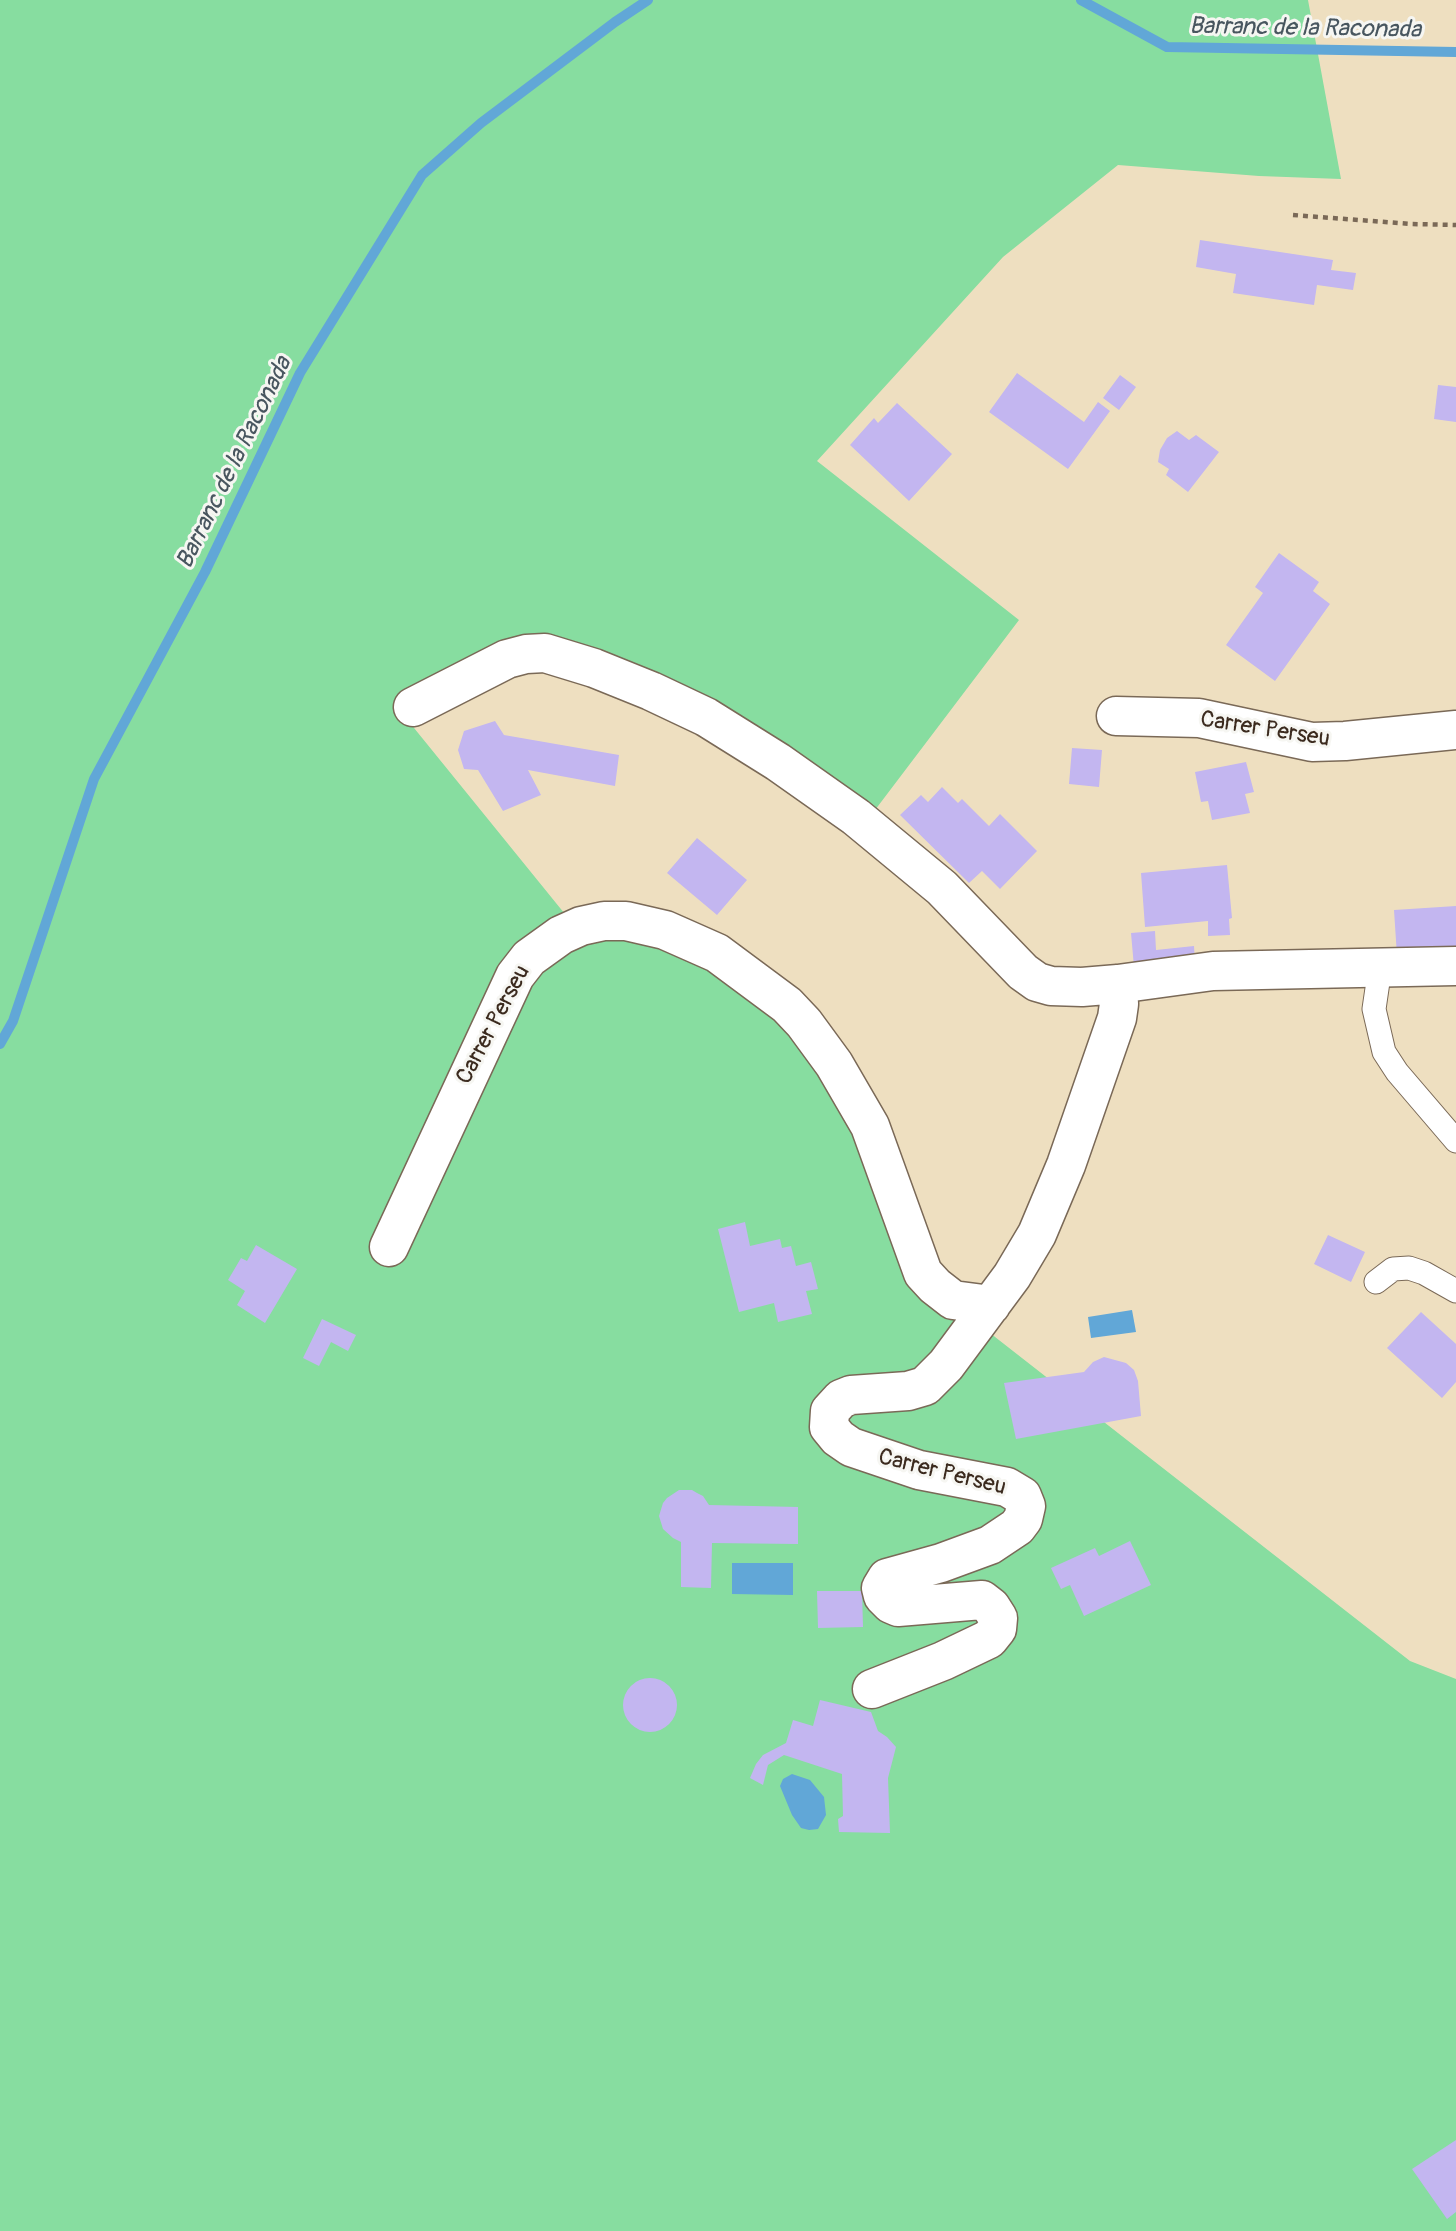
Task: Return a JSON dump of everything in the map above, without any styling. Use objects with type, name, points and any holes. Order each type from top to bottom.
[{"type":"street","points":[[413,708],[507,659],[545,653],[594,668],[706,717],[856,817],[942,888],[1023,972],[1037,982],[1064,987],[1118,984],[1213,971],[1456,966]]},
{"type":"street","name":"Carrer Perseu","points":[[1116,716],[1199,718],[1312,742],[1456,730]]},
{"type":"street","name":"Carrer Perseu","points":[[389,1247],[515,976],[529,958],[561,935],[581,926],[604,921],[626,921],[666,930],[717,953],[788,1005],[834,1064],[870,1126],[923,1273],[953,1300],[991,1305]]},
{"type":"street","name":"Carrer Perseu","points":[[872,1689],[978,1645],[989,1639],[997,1629],[998,1618],[982,1600],[898,1607],[891,1604],[883,1596],[881,1588],[887,1578],[942,1563],[990,1545],[1017,1527],[1023,1519],[1026,1506],[1021,1496],[1007,1487],[919,1470],[851,1447],[829,1427],[830,1411],[841,1399],[851,1395],[908,1391],[925,1386],[946,1366],[1027,1253],[1052,1202],[1117,1018],[1118,984]]},
{"type":"lane","points":[[1380,968],[1374,1009],[1384,1052],[1403,1080],[1456,1141]]},
{"type":"lane","points":[[1376,1282],[1393,1269],[1409,1268],[1424,1273],[1456,1291]]},
{"type":"path","points":[[1293,215],[1456,225]]},
{"type":"green space","points":[[0,0],[1308,0],[1341,179],[1259,176],[1118,165],[1003,257],[817,461],[1019,620],[872,814],[572,653],[397,707],[586,940],[617,936],[692,958],[753,994],[842,1096],[907,1282],[923,1301],[972,1319],[1410,1661],[1456,1679],[1456,2231],[0,2231]]},
{"type":"water","points":[[1132,1310],[1136,1332],[1091,1338],[1088,1317]]},
{"type":"water","points":[[732,1563],[793,1563],[793,1595],[732,1594]]},
{"type":"water","points":[[792,1774],[810,1780],[824,1797],[826,1815],[818,1829],[801,1828],[792,1815],[780,1786],[783,1779]]},
{"type":"building","points":[[1200,240],[1333,260],[1331,270],[1356,273],[1353,290],[1317,285],[1314,305],[1233,293],[1236,274],[1196,267]]},
{"type":"building","points":[[1017,373],[1084,422],[1098,402],[1110,411],[1068,469],[989,412]]},
{"type":"building","points":[[1120,375],[1136,387],[1119,410],[1103,398]]},
{"type":"building","points":[[1438,385],[1456,387],[1456,422],[1434,419]]},
{"type":"building","points":[[897,403],[952,454],[909,501],[850,445],[874,418],[878,423]]},
{"type":"building","points":[[1177,431],[1189,440],[1196,435],[1219,452],[1188,492],[1166,475],[1169,469],[1158,462],[1160,450],[1167,438]]},
{"type":"building","points":[[1279,553],[1319,582],[1313,591],[1330,604],[1275,681],[1226,645],[1263,593],[1255,587]]},
{"type":"building","points":[[495,721],[504,735],[619,755],[615,786],[528,770],[541,795],[503,811],[478,770],[464,769],[458,750],[464,731]]},
{"type":"building","points":[[1072,748],[1102,750],[1099,787],[1069,784]]},
{"type":"building","points":[[1246,762],[1254,792],[1245,794],[1250,813],[1212,820],[1208,801],[1201,802],[1195,772]]},
{"type":"building","points":[[942,787],[958,803],[962,799],[989,826],[1000,814],[1037,851],[1000,889],[982,871],[969,883],[900,815],[921,795],[928,802]]},
{"type":"building","points":[[697,838],[747,880],[717,915],[667,873]]},
{"type":"building","points":[[1227,865],[1232,918],[1229,919],[1230,935],[1208,936],[1208,921],[1145,927],[1141,873]]},
{"type":"building","points":[[1456,906],[1456,952],[1397,956],[1394,910]]},
{"type":"building","points":[[1155,931],[1156,950],[1194,946],[1195,962],[1134,967],[1131,933]]},
{"type":"building","points":[[745,1222],[750,1246],[780,1239],[782,1248],[791,1246],[796,1266],[811,1262],[818,1289],[806,1291],[812,1314],[778,1322],[774,1303],[739,1312],[718,1229]]},
{"type":"building","points":[[1328,1235],[1365,1252],[1351,1282],[1314,1264]]},
{"type":"building","points":[[256,1245],[297,1269],[265,1323],[237,1305],[245,1291],[228,1280],[241,1258],[247,1261]]},
{"type":"building","points":[[1421,1312],[1456,1344],[1456,1382],[1442,1398],[1387,1348]]},
{"type":"building","points":[[322,1319],[356,1335],[348,1351],[331,1342],[319,1366],[303,1358]]},
{"type":"building","points":[[1104,1357],[1126,1363],[1134,1370],[1138,1381],[1141,1416],[1016,1439],[1004,1383],[1084,1372],[1093,1362]]},
{"type":"building","points":[[679,1490],[692,1490],[703,1496],[709,1505],[798,1507],[798,1544],[712,1543],[711,1588],[681,1587],[681,1542],[663,1529],[659,1516],[663,1503]]},
{"type":"building","points":[[1130,1541],[1151,1585],[1084,1616],[1070,1585],[1061,1589],[1051,1568],[1095,1548],[1099,1556]]},
{"type":"building","points":[[817,1591],[862,1591],[863,1627],[818,1628]]},
{"type":"building","points":[[650,1678],[669,1686],[677,1705],[669,1724],[650,1732],[631,1724],[623,1705],[631,1686]]},
{"type":"building","points":[[820,1700],[871,1712],[878,1731],[896,1747],[888,1778],[890,1833],[839,1832],[838,1819],[843,1816],[842,1774],[784,1755],[768,1765],[763,1785],[750,1778],[763,1755],[786,1743],[793,1720],[813,1726]]},
{"type":"building","points":[[1456,2140],[1456,2212],[1447,2219],[1412,2169]]},
{"type":"waterway","name":"Barranc de la Raconada","points":[[0,1044],[13,1021],[94,779],[205,572],[300,373],[422,175],[481,123],[648,0]]},
{"type":"waterway","name":"Barranc de la Raconada","points":[[1081,0],[1167,47],[1456,52]]}]
